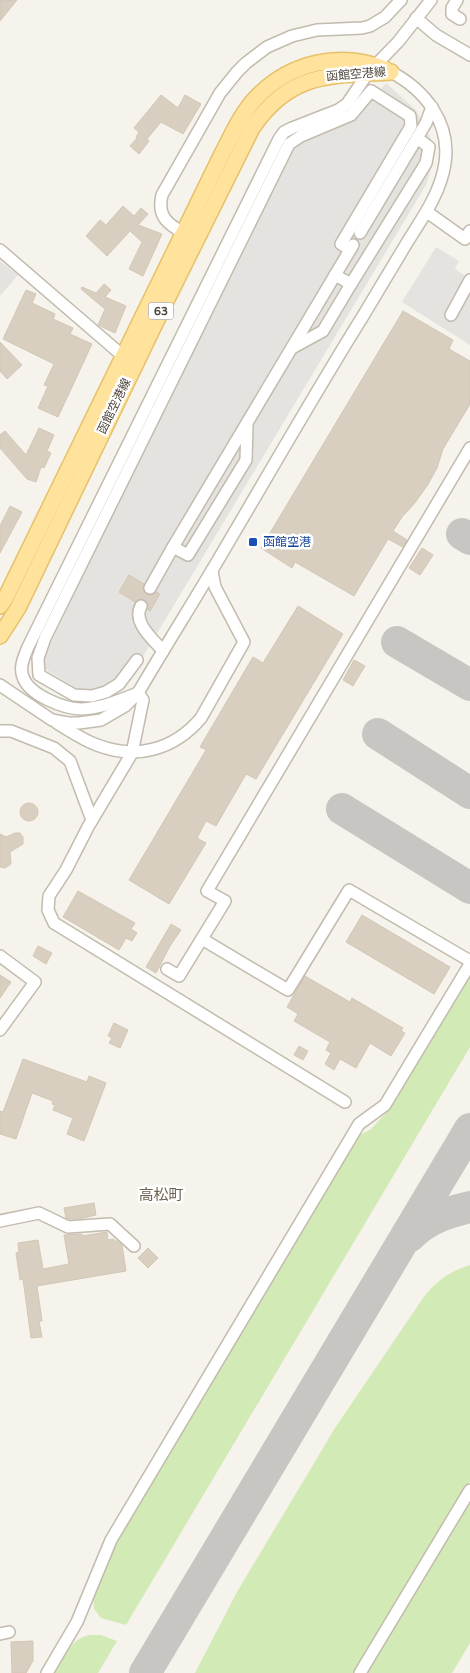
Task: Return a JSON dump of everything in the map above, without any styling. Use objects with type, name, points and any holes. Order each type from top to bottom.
[{"type":"main road","name":"函館空港線","points":[[0,606],[123,356],[189,237],[252,128],[266,108],[290,89],[324,76],[372,69],[392,72]]},
{"type":"main road","name":"函館空港線","points":[[0,636],[18,608],[189,237]]},
{"type":"street","points":[[189,237],[172,227],[166,220],[161,212],[162,195],[220,93],[237,72],[256,55],[280,40],[317,30],[370,26],[385,17],[401,0]]},
{"type":"street","points":[[138,693],[96,707],[82,709],[66,707],[49,700],[26,683],[23,676],[23,659],[279,139],[284,132],[338,110],[347,104],[372,69],[431,0]]},
{"type":"street","points":[[457,0],[452,8],[452,14],[460,19]]},
{"type":"street","points":[[416,18],[436,35],[470,55]]},
{"type":"street","points":[[52,720],[79,724],[101,720],[125,706],[138,693],[426,212],[440,185],[446,163],[443,130],[432,107],[404,79],[392,72]]},
{"type":"street","points":[[137,660],[119,684],[106,692],[92,696],[74,695],[39,675],[38,658],[45,638],[289,144],[300,136],[351,115],[371,91],[410,116],[410,126],[341,244],[352,248],[150,588]]},
{"type":"street","points":[[360,233],[426,123],[432,107]]},
{"type":"street","points":[[292,348],[324,332],[351,284],[426,163],[429,147],[417,138]]},
{"type":"street","points":[[426,212],[468,235],[470,250]]},
{"type":"street","points":[[0,250],[123,356]]},
{"type":"street","points":[[335,274],[351,284]]},
{"type":"street","points":[[451,316],[470,280]]},
{"type":"street","points":[[173,547],[188,555],[246,460],[247,422]]},
{"type":"street","points":[[167,969],[179,976],[225,901],[207,891],[470,448]]},
{"type":"street","points":[[0,685],[52,720],[98,746],[132,753],[171,744],[193,728],[201,718],[244,642],[215,587],[212,571]]},
{"type":"street","points":[[141,606],[138,610],[138,620],[162,651]]},
{"type":"street","points":[[138,693],[143,700],[132,753],[50,896],[48,910],[54,923],[345,1102]]},
{"type":"street","points":[[0,731],[11,731],[54,748],[70,761],[92,820]]},
{"type":"street","points":[[46,1673],[77,1622],[111,1540],[354,1132],[360,1124],[385,1105],[470,962],[349,890],[288,990],[202,939]]},
{"type":"street","points":[[0,956],[35,982],[0,1030]]},
{"type":"street","points":[[0,1221],[39,1213],[68,1227],[110,1224],[134,1246]]},
{"type":"street","points":[[360,1673],[470,1490]]},
{"type":"green space","points":[[470,973],[470,1047],[126,1625],[101,1618],[94,1609],[93,1595],[112,1547],[197,1401],[209,1387],[226,1352],[357,1137],[371,1129],[385,1114]]},
{"type":"green space","points":[[470,1265],[470,1481],[354,1673],[195,1673],[237,1592],[335,1428],[423,1298],[438,1282],[456,1270]]},
{"type":"green space","points":[[470,1500],[470,1643],[452,1673],[366,1673]]},
{"type":"green space","points":[[101,1635],[117,1641],[98,1673],[55,1673],[73,1644],[83,1637]]},
{"type":"shaded area","points":[[386,83],[416,110],[434,145],[432,166],[426,185],[132,675],[100,690],[81,691],[40,666],[144,447],[296,141],[353,121]]},
{"type":"shaded area","points":[[436,247],[459,261],[455,269],[470,279],[470,345],[402,302]]},
{"type":"shaded area","points":[[0,261],[18,275],[0,296]]},
{"type":"building","points":[[0,0],[17,0],[0,21]]},
{"type":"building","points":[[161,95],[178,108],[185,95],[201,104],[183,134],[161,122],[147,139],[149,141],[139,154],[130,146],[137,138],[139,132],[134,128]]},
{"type":"building","points":[[123,206],[134,216],[141,208],[148,214],[138,225],[162,234],[143,276],[129,269],[142,242],[130,231],[107,256],[86,236],[100,220],[106,225]]},
{"type":"building","points":[[104,284],[111,290],[105,297],[126,306],[115,333],[98,325],[105,309],[81,289],[82,287],[96,293]]},
{"type":"building","points":[[26,290],[36,294],[32,303],[55,314],[53,319],[73,328],[70,334],[92,344],[58,417],[38,408],[48,386],[44,385],[54,364],[3,339]]},
{"type":"building","points":[[403,311],[453,340],[449,349],[470,361],[470,404],[443,449],[437,468],[427,486],[393,531],[407,540],[403,547],[388,539],[354,596],[295,562],[292,568],[261,548]]},
{"type":"building","points":[[0,342],[22,365],[7,379],[0,371]]},
{"type":"building","points":[[39,428],[54,435],[47,451],[51,453],[44,468],[41,467],[36,482],[27,479],[0,448],[0,435],[5,431],[26,455]]},
{"type":"building","points":[[10,506],[22,512],[0,553],[0,526]]},
{"type":"building","points":[[422,548],[433,555],[420,575],[409,568]]},
{"type":"building","points":[[129,575],[144,584],[143,589],[146,594],[151,595],[156,592],[160,594],[150,611],[148,610],[147,601],[144,599],[139,599],[135,602],[119,592]]},
{"type":"building","points":[[298,606],[343,634],[256,779],[246,774],[216,826],[206,821],[197,838],[206,843],[169,904],[129,880],[206,750],[200,747],[253,657],[263,663]]},
{"type":"building","points":[[354,660],[365,666],[353,686],[343,680]]},
{"type":"building","points":[[29,803],[35,806],[38,812],[35,818],[29,821],[23,818],[20,812],[23,806]]},
{"type":"building","points":[[20,833],[23,837],[23,844],[10,852],[11,864],[5,868],[0,867],[0,834],[6,837]]},
{"type":"building","points":[[78,891],[135,923],[131,929],[137,933],[132,941],[126,938],[119,950],[63,917]]},
{"type":"building","points":[[362,915],[450,967],[434,994],[346,942]]},
{"type":"building","points":[[171,924],[181,930],[156,973],[146,967]]},
{"type":"building","points":[[38,946],[52,953],[46,964],[33,956]]},
{"type":"building","points":[[0,975],[11,982],[0,998]]},
{"type":"building","points":[[305,976],[350,1002],[352,998],[403,1028],[401,1031],[405,1033],[391,1056],[370,1043],[356,1068],[340,1059],[334,1070],[325,1064],[331,1053],[326,1050],[330,1042],[294,1021],[298,1014],[287,1007]]},
{"type":"building","points":[[114,1023],[128,1030],[120,1048],[109,1043],[112,1038],[108,1036]]},
{"type":"building","points":[[299,1046],[308,1051],[303,1060],[294,1055]]},
{"type":"building","points":[[23,1059],[87,1082],[89,1076],[106,1083],[84,1141],[67,1134],[73,1118],[53,1110],[55,1105],[52,1104],[53,1101],[32,1093],[16,1139],[0,1134],[0,1111],[3,1112]]},
{"type":"building","points":[[94,1203],[96,1215],[79,1219],[66,1218],[64,1208]]},
{"type":"building","points":[[107,1232],[108,1240],[114,1239],[114,1241],[122,1245],[126,1271],[37,1286],[42,1321],[39,1321],[42,1337],[31,1338],[23,1279],[20,1280],[16,1253],[19,1252],[18,1243],[38,1240],[43,1269],[69,1264],[64,1235],[82,1234],[82,1236]]},
{"type":"building","points":[[148,1248],[158,1258],[148,1268],[138,1258]]},
{"type":"building","points":[[33,1641],[33,1661],[26,1673],[12,1673],[11,1642]]},
{"type":"taxiway","points":[[462,534],[470,539]]},
{"type":"taxiway","points":[[397,642],[470,685]]},
{"type":"taxiway","points":[[378,734],[470,793]]},
{"type":"taxiway","points":[[342,809],[470,888]]},
{"type":"taxiway","points":[[145,1673],[470,1129]]},
{"type":"taxiway","points":[[410,1236],[423,1225],[438,1217],[470,1207]]},
{"type":"tunnel","points":[[141,606],[150,588]]},
{"type":"place","name":"函館空港","points":[[253,542]]},
{"type":"district","name":"高松町","points":[[161,1195]]}]
